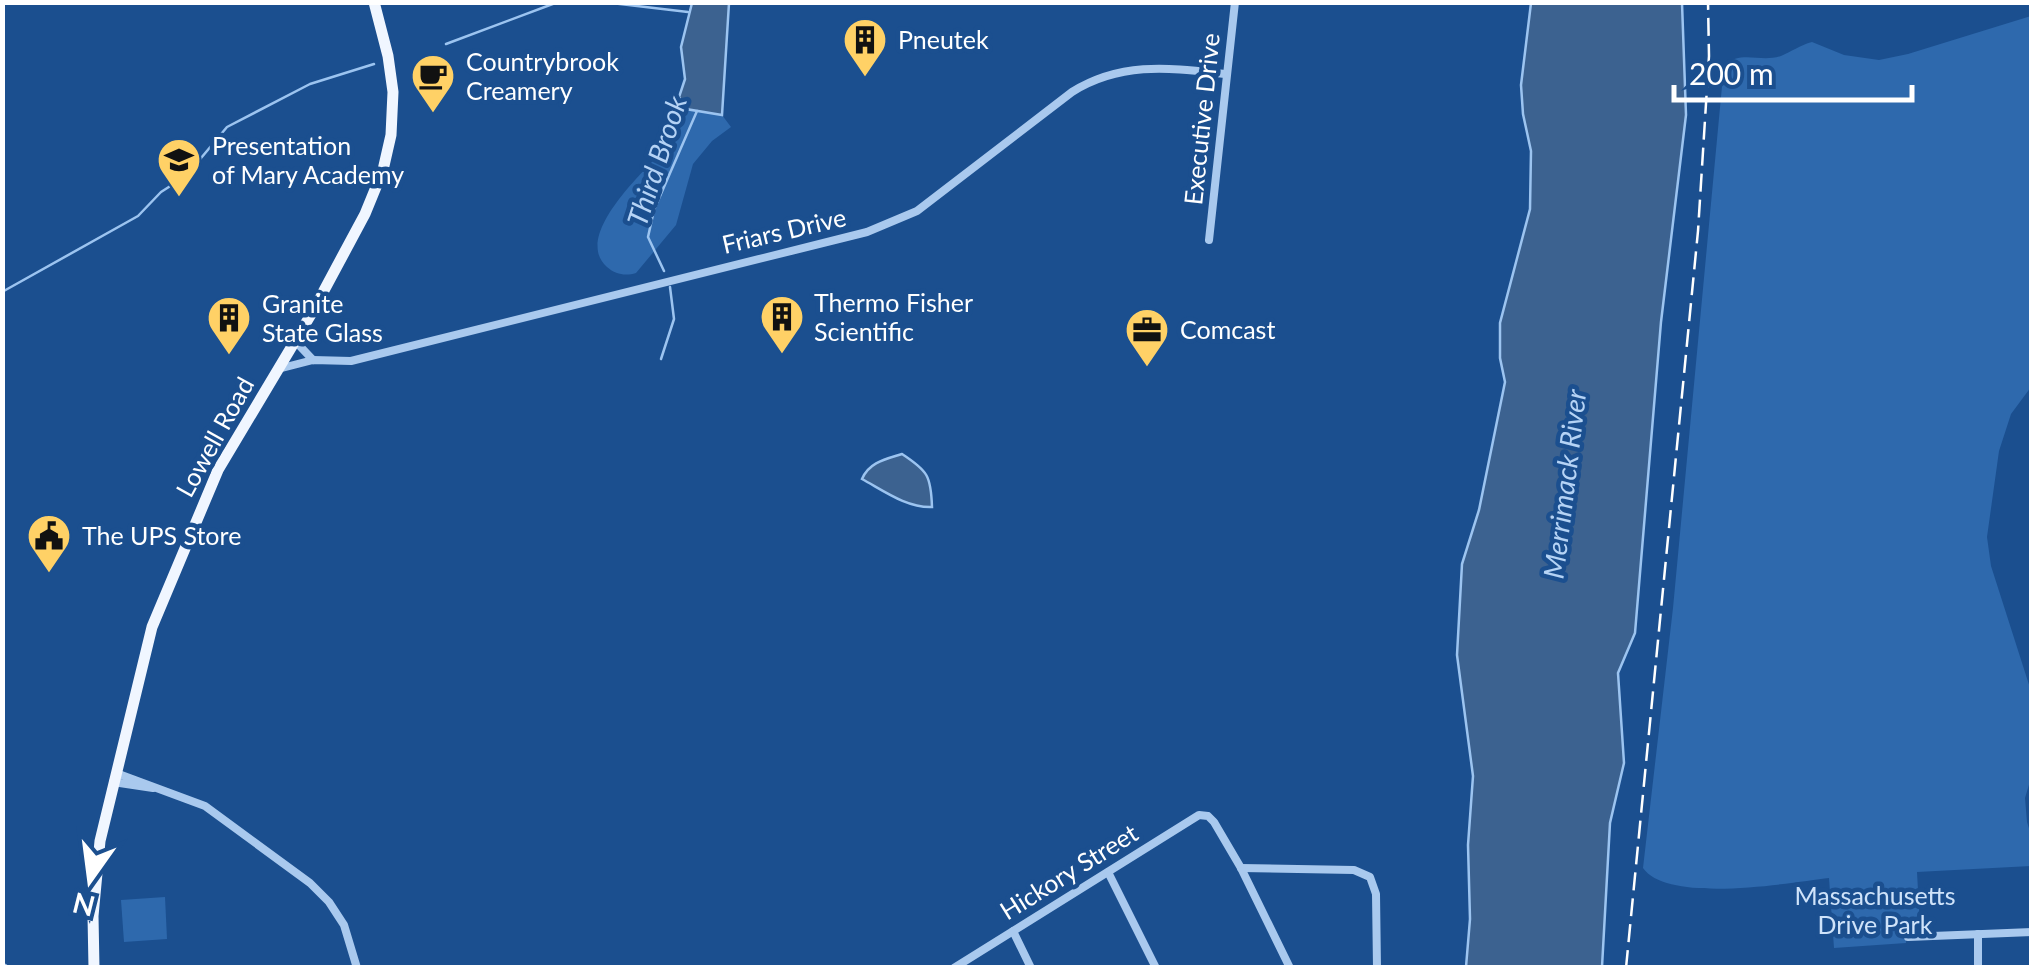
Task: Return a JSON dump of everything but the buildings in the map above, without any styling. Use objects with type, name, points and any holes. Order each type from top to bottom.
[{"type":"main road","name":"Lowell Road","points":[[94,968],[95,879],[114,777],[148,640],[218,470],[296,342],[365,214],[387,155],[392,121],[391,77],[374,2]]},
{"type":"street","name":"Executive Drive","points":[[1208,240],[1235,2]]},
{"type":"street","name":"Friars Drive","points":[[278,370],[313,360],[351,361],[878,228],[917,211],[1072,92],[1096,78],[1149,67],[1226,74]]},
{"type":"street","points":[[296,342],[313,360]]},
{"type":"street","points":[[114,777],[213,810],[310,882],[330,902],[344,925],[357,968]]},
{"type":"street","name":"Hickory Street","points":[[954,968],[1199,815],[1214,822],[1241,868]]},
{"type":"street","points":[[1290,968],[1241,868],[1354,870],[1370,877],[1376,894],[1377,968]]},
{"type":"street","points":[[1108,872],[1156,968]]},
{"type":"street","points":[[1012,930],[1031,968]]},
{"type":"street","points":[[1908,937],[2032,932]]},
{"type":"street","points":[[1978,934],[1978,968]]},
{"type":"green space","name":"Massachusetts Drive Park","points":[[2031,16],[2031,387],[2011,414],[1999,451],[1987,537],[1991,566],[2031,691],[2031,778],[2025,798],[2031,866],[1917,872],[1920,927],[1905,928],[1906,943],[1834,948],[1829,878],[1759,887],[1702,888],[1657,879],[1643,868],[1673,608],[1724,65],[1744,57],[1781,56],[1812,42],[1844,55],[1879,60]]},
{"type":"green space","points":[[686,109],[722,115],[731,127],[712,141],[693,164],[676,225],[636,273],[614,272],[599,254],[598,239],[604,222],[666,145]]},
{"type":"green space","points":[[165,897],[167,939],[124,942],[121,900]]},
{"type":"water","points":[[692,3],[729,3],[722,115],[686,109],[679,97],[685,79],[681,47]]},
{"type":"water","name":"Merrimack River","points":[[1531,3],[1682,3],[1686,115],[1661,322],[1635,633],[1618,673],[1624,763],[1610,823],[1602,967],[1466,967],[1473,776],[1457,655],[1462,564],[1479,510],[1505,382],[1500,323],[1530,209],[1531,151],[1521,85]]},
{"type":"water","points":[[902,454],[926,475],[932,507],[905,502],[862,479],[874,465]]},
{"type":"waterway","name":"Third Brook","points":[[446,44],[558,2]]},
{"type":"waterway","name":"Third Brook","points":[[603,2],[688,12]]},
{"type":"waterway","name":"Third Brook","points":[[2,292],[138,216],[161,192],[186,176],[227,127],[310,84],[374,64]]},
{"type":"waterway","name":"Third Brook","points":[[664,271],[648,237],[654,210],[697,111]]},
{"type":"waterway","name":"Third Brook","points":[[661,359],[674,319],[670,287]]},
{"type":"railway","points":[[1626,968],[1698,231],[1709,56],[1708,2]]},
{"type":"place","name":"Pneutek","points":[[865,78]]},
{"type":"place","name":"Countrybrook Creamery","points":[[433,114]]},
{"type":"place","name":"Presentation of Mary Academy","points":[[179,198]]},
{"type":"place","name":"Thermo Fisher Scientific","points":[[782,355]]},
{"type":"place","name":"Granite State Glass","points":[[229,356]]},
{"type":"place","name":"Comcast","points":[[1147,368]]},
{"type":"place","name":"The UPS Store","points":[[49,574]]}]
